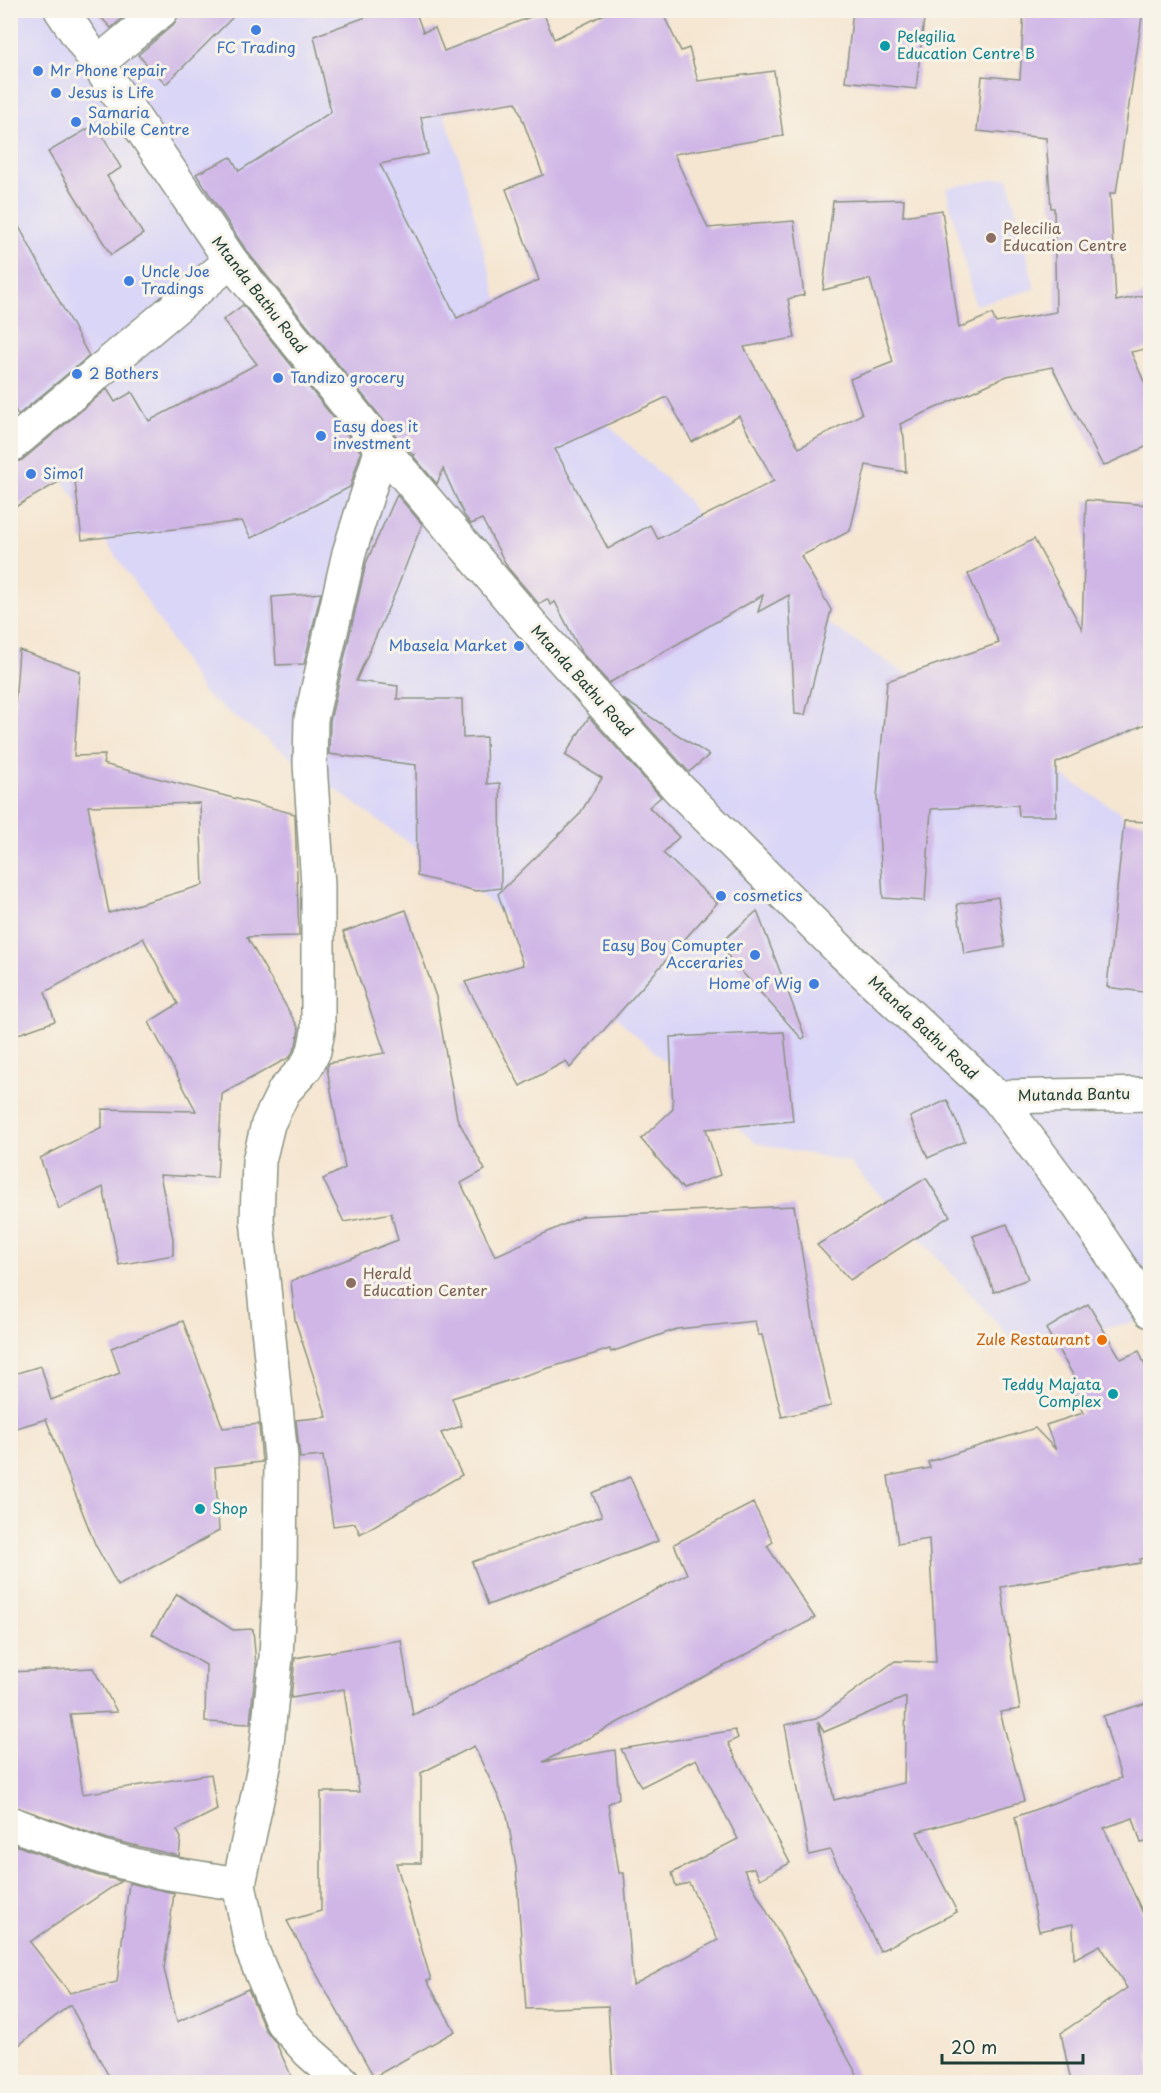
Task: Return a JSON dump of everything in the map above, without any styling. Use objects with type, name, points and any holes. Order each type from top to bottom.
[{"type":"street","name":"Mtanda Bathu Road","points":[[61,10],[231,261],[382,448],[531,624],[677,787],[840,950],[997,1097],[1077,1205],[1150,1311]]},
{"type":"street","points":[[98,63],[162,10]]},
{"type":"street","points":[[10,446],[106,369],[231,261]]},
{"type":"street","points":[[343,2082],[309,2052],[282,2022],[252,1950],[239,1884],[265,1762],[280,1576],[281,1457],[257,1219],[259,1161],[268,1124],[284,1091],[306,1067],[314,1051],[318,1031],[318,885],[310,764],[311,718],[349,553],[382,448]]},
{"type":"street","name":"Mutanda Bantu","points":[[997,1097],[1150,1094]]},
{"type":"street","points":[[10,1823],[112,1859],[162,1872],[239,1884]]},
{"type":"shaded area","name":"Mbasela Market","points":[[10,11],[406,11],[457,150],[505,328],[686,498],[723,555],[1119,812],[1150,862],[1150,1319],[1017,1345],[849,1162],[755,1143],[486,899],[204,694],[145,598],[11,407]]},
{"type":"shaded area","name":"Pelecilia Education Centre","points":[[1008,177],[1035,289],[975,305],[946,188]]},
{"type":"building","points":[[94,10],[132,10],[111,28]]},
{"type":"building","points":[[180,10],[240,10],[166,84],[138,55],[174,24]]},
{"type":"building","points":[[385,10],[415,10],[423,32],[435,28],[444,51],[543,12],[554,39],[613,10],[661,10],[681,51],[689,48],[698,81],[774,71],[783,136],[674,154],[708,228],[794,221],[804,295],[788,299],[795,338],[744,347],[799,448],[862,414],[850,379],[893,362],[870,279],[823,290],[833,201],[904,199],[903,216],[942,210],[959,328],[992,314],[996,323],[1056,312],[1054,208],[1051,208],[1046,138],[977,131],[982,76],[1020,79],[1024,10],[1143,10],[1116,193],[1110,193],[1116,301],[1150,294],[1150,348],[1131,352],[1150,395],[1150,445],[1103,466],[1052,367],[1007,376],[900,424],[904,437],[906,472],[866,465],[850,531],[801,556],[831,610],[805,715],[795,714],[789,595],[758,612],[763,595],[609,683],[581,652],[555,602],[551,605],[547,599],[539,604],[508,568],[482,519],[471,524],[464,515],[443,469],[437,484],[414,457],[415,454],[413,455],[396,436],[246,250],[196,174],[231,157],[239,171],[331,112],[314,36]],"holes":[[[516,102],[543,175],[506,189],[539,280],[457,318],[380,164],[428,154],[421,117]],[[667,397],[692,442],[739,416],[774,481],[658,539],[650,525],[608,549],[555,449]]]},
{"type":"building","name":"Pelegilia Education Centre B","points":[[853,10],[925,10],[916,89],[845,81]]},
{"type":"building","points":[[96,124],[121,168],[107,176],[143,234],[111,255],[48,152]]},
{"type":"building","points":[[10,210],[89,356],[18,415],[10,401]]},
{"type":"building","points":[[243,305],[361,452],[350,487],[251,538],[242,521],[82,540],[74,473],[10,510],[10,464],[22,460],[107,389],[115,402],[132,392],[149,421],[257,364],[223,320]]},
{"type":"building","points":[[397,495],[422,524],[396,591],[356,681],[398,686],[397,699],[462,699],[463,738],[486,737],[487,784],[500,783],[501,888],[476,891],[417,876],[416,765],[329,754],[330,721],[366,563]]},
{"type":"building","points":[[1086,500],[1150,505],[1150,722],[1056,763],[1056,816],[1019,816],[1018,805],[931,809],[925,901],[883,898],[877,798],[887,681],[999,643],[968,574],[1034,539],[1082,629]]},
{"type":"building","points":[[321,593],[304,664],[276,665],[272,597]]},
{"type":"building","points":[[19,650],[80,671],[74,756],[105,755],[103,764],[295,814],[299,936],[247,937],[299,1029],[296,1045],[290,1057],[222,1094],[217,1178],[160,1175],[173,1238],[173,1255],[119,1265],[103,1187],[59,1209],[40,1158],[102,1127],[102,1109],[196,1111],[149,1022],[178,1004],[143,938],[45,992],[55,1021],[10,1037],[10,731],[13,732]],"holes":[[[200,803],[203,885],[109,913],[88,806]]]},
{"type":"building","points":[[623,699],[709,755],[689,772]]},
{"type":"building","points":[[589,717],[661,797],[649,807],[679,837],[663,853],[717,903],[570,1068],[566,1061],[520,1086],[465,982],[523,965],[498,894],[579,815],[602,778],[565,755]]},
{"type":"building","points":[[1124,821],[1150,822],[1150,993],[1107,987]]},
{"type":"building","points":[[998,897],[1005,947],[964,954],[957,904]]},
{"type":"building","points":[[406,910],[436,997],[457,1118],[485,1170],[461,1183],[495,1256],[583,1216],[794,1206],[817,1343],[831,1406],[782,1417],[762,1335],[758,1335],[755,1321],[677,1329],[611,1352],[610,1349],[452,1398],[462,1426],[441,1433],[462,1475],[360,1534],[355,1523],[333,1526],[323,1456],[300,1458],[296,1420],[327,1417],[295,1320],[291,1281],[398,1240],[391,1213],[344,1222],[323,1179],[345,1168],[327,1068],[329,1063],[385,1053],[343,932]]},
{"type":"building","points":[[757,911],[805,1037],[802,1039],[718,945]]},
{"type":"building","points":[[784,1032],[793,1121],[706,1129],[720,1175],[683,1189],[641,1139],[673,1109],[670,1037]]},
{"type":"building","points":[[947,1100],[965,1141],[928,1158],[910,1117]]},
{"type":"building","points":[[926,1178],[950,1216],[850,1280],[817,1245]]},
{"type":"building","points":[[1007,1224],[1028,1279],[994,1292],[973,1236]]},
{"type":"building","points":[[1088,1304],[1121,1359],[1139,1351],[1150,1378],[1150,1557],[1140,1559],[1140,1563],[1001,1587],[1020,1709],[1000,1712],[1024,1801],[917,1832],[957,1912],[880,1951],[830,1850],[809,1855],[785,1725],[816,1719],[895,1661],[936,1662],[929,1539],[898,1544],[888,1476],[930,1468],[928,1462],[1035,1428],[1056,1450],[1046,1425],[1083,1413],[1070,1383],[1076,1380],[1046,1329]],"holes":[[[906,1697],[904,1783],[834,1800],[818,1722],[824,1732]]]},
{"type":"building","points":[[183,1321],[223,1428],[259,1424],[262,1462],[215,1467],[219,1531],[118,1586],[95,1544],[46,1419],[10,1430],[10,1375],[41,1366],[51,1400],[120,1373],[111,1348]]},
{"type":"building","points":[[630,1477],[658,1541],[488,1605],[472,1562],[602,1516],[592,1493]]},
{"type":"building","points":[[753,1503],[773,1542],[767,1546],[815,1618],[543,1762],[615,1750],[619,1798],[608,1804],[619,1873],[624,1873],[633,1985],[718,1940],[689,1883],[676,1886],[672,1873],[738,1839],[696,1759],[641,1787],[621,1749],[735,1730],[738,1738],[728,1743],[790,1863],[760,1879],[754,1868],[744,1870],[861,2082],[613,2082],[608,2006],[526,2009],[516,1867],[507,1815],[474,1746],[421,1773],[421,1863],[396,1863],[431,1980],[427,1981],[455,2031],[374,2077],[287,1921],[321,1911],[321,1792],[359,1792],[344,1689],[291,1698],[295,1658],[401,1640],[413,1715],[687,1574],[674,1544]]},
{"type":"building","points":[[177,1594],[233,1630],[253,1629],[256,1665],[250,1724],[205,1722],[206,1665],[152,1634]]},
{"type":"building","points":[[93,1668],[117,1712],[70,1714],[83,1794],[211,1774],[217,1810],[177,1830],[181,1838],[179,1856],[108,1839],[10,1805],[10,1672]]},
{"type":"building","points":[[1150,1702],[1150,1841],[1141,1843],[1133,1818],[1104,1828],[1150,1929],[1150,2077],[1136,2082],[1071,2082],[1061,2033],[1127,1988],[1100,1945],[1074,1959],[1073,1924],[1039,1931],[1015,1817],[1121,1778],[1103,1716]]},
{"type":"building","points":[[10,1843],[96,1875],[121,1881],[30,1942],[70,1993],[117,1982],[129,1883],[174,1893],[164,1969],[177,2022],[248,1989],[265,2029],[276,2043],[294,2082],[112,2082],[70,2005],[10,2052]]},
{"type":"place","name":"FC Trading","points":[[256,30]]},
{"type":"place","name":"Pelegilia Education Centre B","points":[[885,46]]},
{"type":"place","name":"Mr Phone repair","points":[[38,71]]},
{"type":"place","name":"Jesus is Life","points":[[56,93]]},
{"type":"place","name":"Samaria Mobile Centre","points":[[76,122]]},
{"type":"place","name":"Pelecilia Education Centre","points":[[991,238]]},
{"type":"place","name":"Uncle Joe Tradings","points":[[129,281]]},
{"type":"place","name":"2 Bothers","points":[[77,374]]},
{"type":"place","name":"Tandizo grocery","points":[[278,378]]},
{"type":"place","name":"Easy does it investment","points":[[321,436]]},
{"type":"place","name":"Simo1","points":[[31,474]]},
{"type":"place","name":"Mbasela Market","points":[[519,646]]},
{"type":"place","name":"cosmetics","points":[[721,896]]},
{"type":"place","name":"Easy Boy Comupter Acceraries","points":[[755,955]]},
{"type":"place","name":"Home of Wig","points":[[814,984]]},
{"type":"place","name":"Herald Education Center","points":[[351,1283]]},
{"type":"place","name":"Zule Restaurant","points":[[1102,1340]]},
{"type":"place","name":"Teddy Majata Complex","points":[[1113,1394]]},
{"type":"place","name":"Shop","points":[[200,1509]]}]
